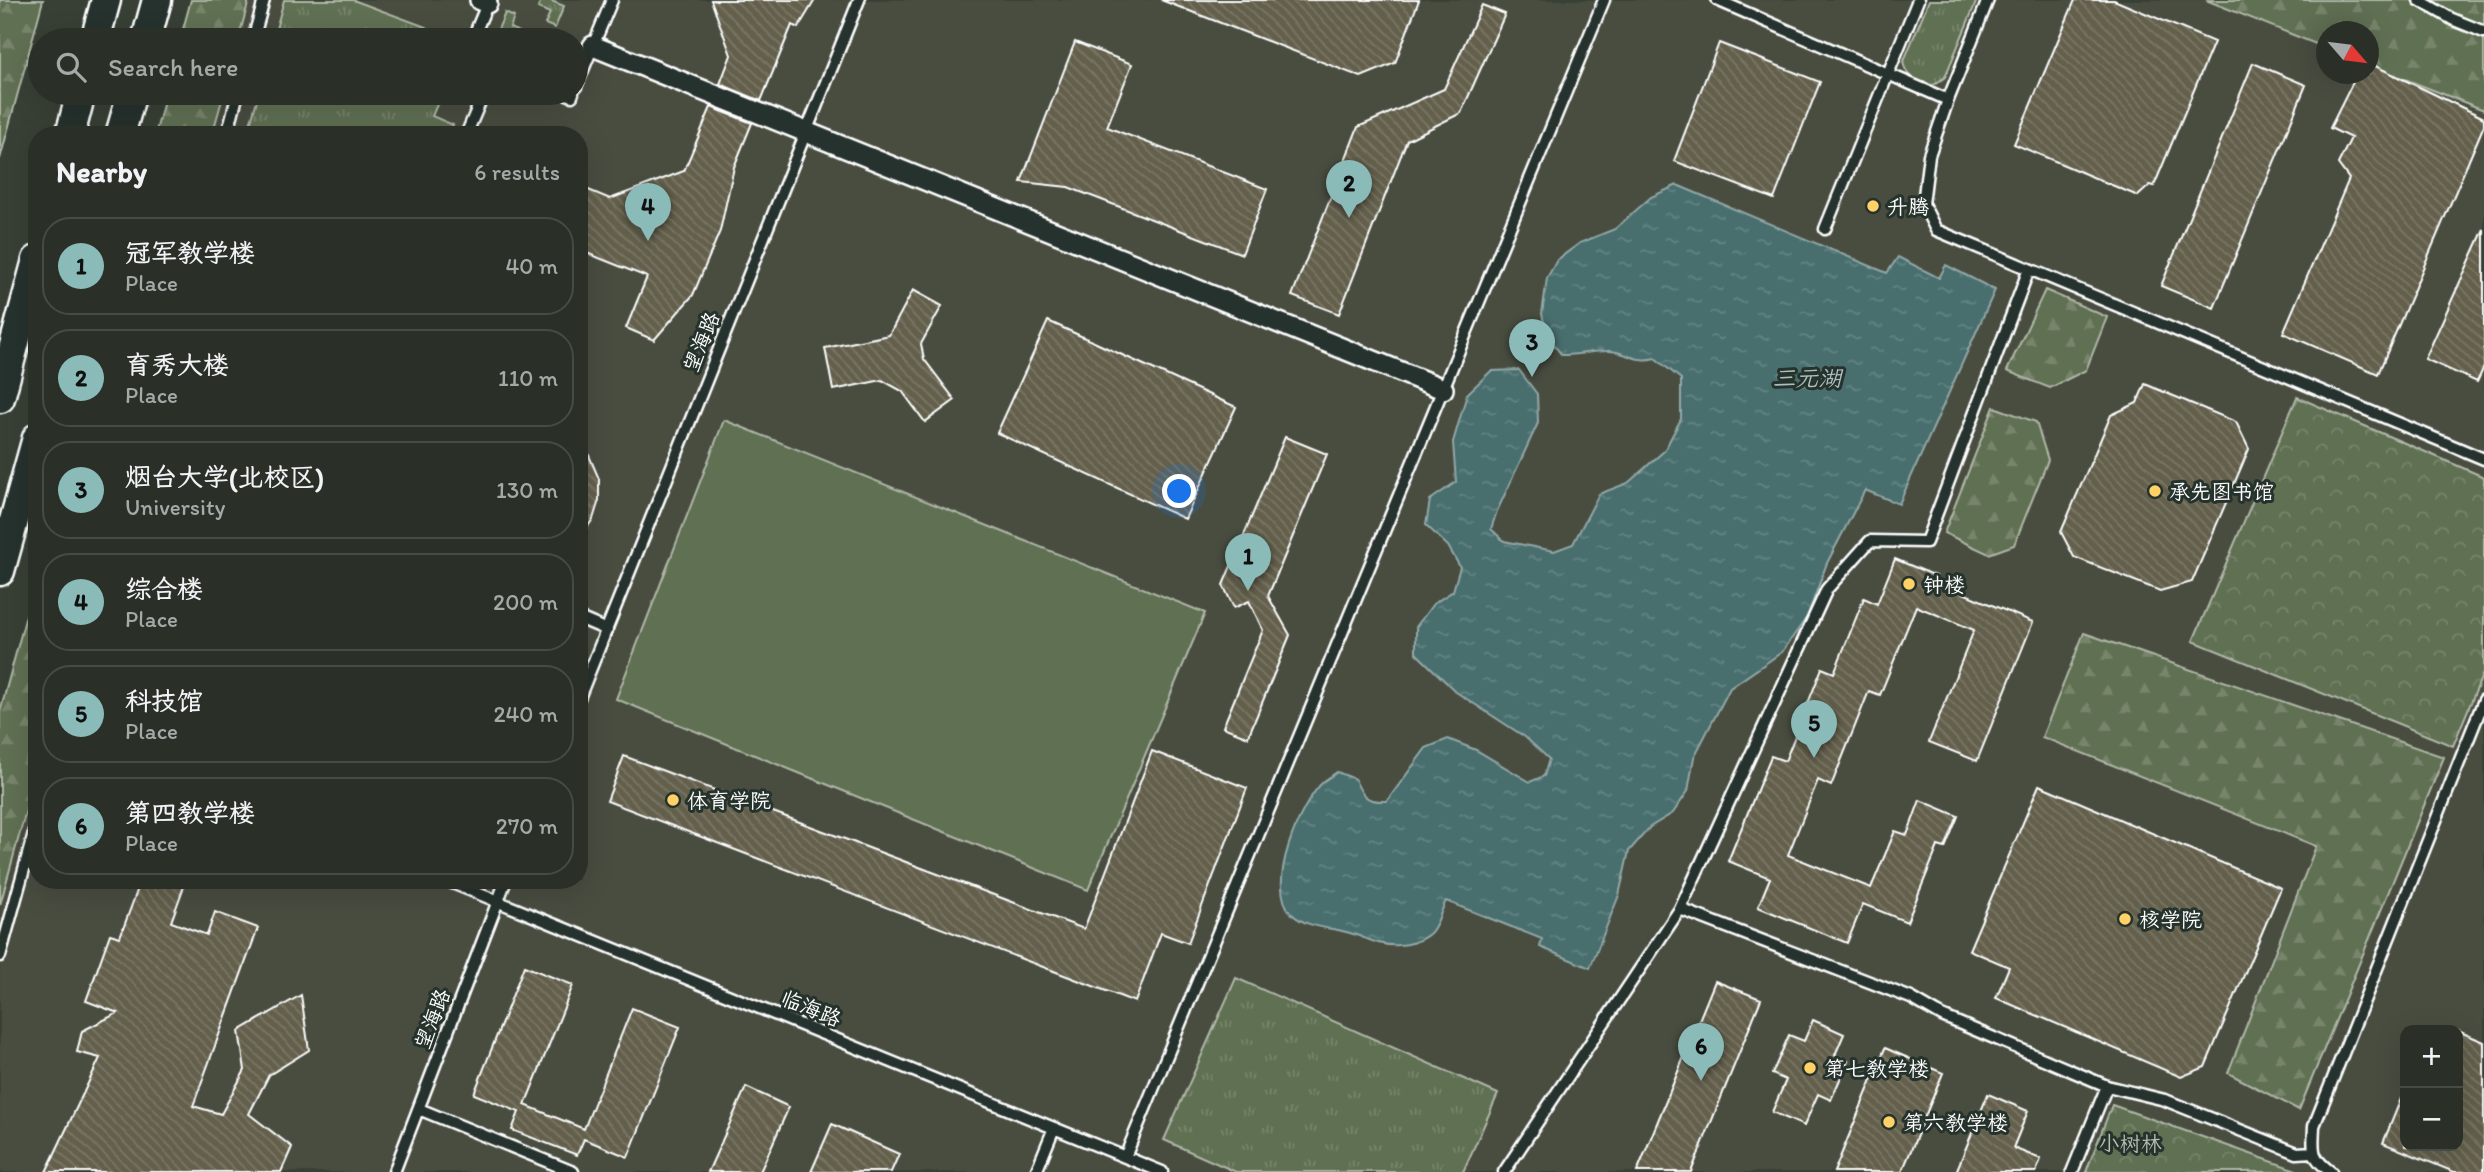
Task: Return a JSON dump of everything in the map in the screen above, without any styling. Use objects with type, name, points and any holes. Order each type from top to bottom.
[{"type":"main road","points":[[98,28],[106,0]]},
{"type":"main road","points":[[149,28],[157,0]]},
{"type":"main road","points":[[72,126],[78,105]]},
{"type":"main road","points":[[123,126],[129,105]]},
{"type":"main road","points":[[0,398],[28,294]]},
{"type":"main road","points":[[0,571],[28,470]]},
{"type":"street","points":[[593,46],[1443,389]]},
{"type":"lane","points":[[256,28],[264,0]]},
{"type":"lane","points":[[588,58],[611,0]]},
{"type":"lane","name":"望海路","points":[[588,676],[859,0]]},
{"type":"lane","points":[[1125,1157],[1604,0]]},
{"type":"lane","points":[[1717,0],[1948,100]]},
{"type":"lane","points":[[1825,229],[1918,0]]},
{"type":"lane","points":[[1988,0],[1929,155],[1923,204],[1936,230],[2484,459]]},
{"type":"lane","points":[[2419,0],[2452,19],[2484,32]]},
{"type":"lane","points":[[476,28],[485,1]]},
{"type":"lane","points":[[229,126],[235,105]]},
{"type":"lane","points":[[470,126],[479,105]]},
{"type":"lane","points":[[1504,1172],[1680,909],[1827,589],[1870,541],[1926,542],[2029,268]]},
{"type":"lane","points":[[588,622],[607,630]]},
{"type":"lane","points":[[2331,1172],[2318,1163],[2313,1152],[2314,1126],[2484,700]]},
{"type":"lane","points":[[0,956],[28,855]]},
{"type":"lane","name":"临海路","points":[[467,889],[1162,1172]]},
{"type":"lane","name":"望海路","points":[[394,1172],[503,889]]},
{"type":"lane","points":[[1680,909],[1911,998],[1942,1016],[2106,1086],[2165,1100],[2297,1153],[2313,1152]]},
{"type":"lane","points":[[2072,1172],[2106,1086]]},
{"type":"lane","points":[[419,1109],[573,1172]]},
{"type":"lane","points":[[1036,1172],[1054,1128]]},
{"type":"shaded area","points":[[201,0],[2484,0],[2484,1172],[0,1172],[0,758],[28,654],[28,889],[588,889],[588,126],[168,126],[174,105],[588,105],[588,28],[194,28]]},
{"type":"green space","points":[[0,0],[43,0],[35,28],[28,28],[28,55],[0,159]]},
{"type":"green space","points":[[191,0],[249,0],[241,28],[183,28]]},
{"type":"green space","points":[[284,0],[353,0],[426,27],[426,28],[276,28]]},
{"type":"green space","points":[[541,0],[564,6],[555,28],[545,24],[550,13],[538,8]]},
{"type":"green space","points":[[1929,0],[1977,0],[1945,77],[1934,85],[1914,80],[1903,63]]},
{"type":"green space","points":[[2206,0],[2484,0],[2484,110],[2379,69],[2379,21],[2316,21],[2316,44]]},
{"type":"green space","points":[[505,13],[514,17],[510,28],[499,28]]},
{"type":"green space","points":[[163,105],[221,105],[215,126],[157,126]]},
{"type":"green space","points":[[256,105],[437,105],[432,116],[453,125],[453,126],[250,126]]},
{"type":"green space","points":[[2045,290],[2107,317],[2086,370],[2050,388],[2007,371]]},
{"type":"green space","points":[[2297,397],[2484,477],[2484,671],[2453,746],[2193,641]]},
{"type":"green space","points":[[1994,407],[2036,422],[2048,460],[2014,545],[1989,554],[1944,533]]},
{"type":"green space","points":[[724,420],[1205,613],[1088,890],[616,699]]},
{"type":"green space","points":[[28,608],[28,804],[0,905],[0,712]]},
{"type":"green space","points":[[2084,633],[2444,757],[2299,1110],[2228,1073],[2316,846],[2042,737]]},
{"type":"green space","points":[[1236,978],[1498,1094],[1463,1172],[1236,1172],[1164,1140]]},
{"type":"green space","name":"小树林","points":[[2112,1105],[2296,1170],[2299,1172],[2086,1172]]},
{"type":"water","name":"三元湖","points":[[1677,185],[1887,273],[1898,257],[1939,278],[1946,265],[1995,290],[1899,504],[1865,490],[1827,563],[1807,617],[1782,652],[1730,688],[1694,757],[1688,791],[1673,813],[1650,827],[1629,851],[1619,895],[1590,968],[1540,947],[1542,939],[1446,901],[1432,931],[1419,940],[1403,945],[1381,944],[1298,919],[1284,901],[1283,866],[1288,846],[1305,807],[1324,781],[1337,772],[1355,779],[1366,797],[1375,801],[1387,801],[1426,748],[1448,739],[1476,750],[1530,782],[1544,776],[1549,759],[1525,737],[1456,692],[1416,653],[1416,627],[1433,604],[1453,591],[1460,567],[1448,546],[1426,525],[1430,500],[1456,482],[1453,442],[1467,394],[1491,371],[1519,370],[1537,394],[1538,423],[1491,529],[1504,541],[1554,551],[1573,544],[1599,494],[1628,483],[1664,451],[1681,419],[1681,379],[1655,358],[1635,358],[1614,351],[1562,355],[1548,338],[1542,314],[1547,278],[1557,260],[1580,243],[1615,229],[1651,197]]},
{"type":"building","points":[[711,0],[815,0],[798,28],[792,25],[761,101],[720,84],[731,55]]},
{"type":"building","points":[[1161,0],[1419,0],[1395,63],[1361,77]]},
{"type":"building","points":[[2075,0],[2114,0],[2214,42],[2154,186],[2150,185],[2138,196],[2014,144]]},
{"type":"building","points":[[1482,5],[1505,14],[1461,113],[1407,140],[1339,314],[1292,296],[1358,127],[1444,89]]},
{"type":"building","points":[[1075,42],[1132,64],[1107,127],[1267,189],[1242,254],[1068,187],[1021,182]]},
{"type":"building","points":[[1719,43],[1820,82],[1774,199],[1674,161]]},
{"type":"building","points":[[2253,63],[2306,85],[2214,308],[2161,286]]},
{"type":"building","points":[[2379,68],[2484,118],[2484,125],[2378,374],[2283,333],[2349,179],[2338,164],[2351,138],[2330,128],[2352,84],[2379,84]]},
{"type":"building","points":[[711,107],[752,123],[734,167],[720,231],[693,295],[654,340],[626,328],[647,277],[588,254],[588,190],[610,199],[684,171]]},
{"type":"building","points":[[2484,229],[2484,367],[2477,382],[2425,359]]},
{"type":"building","points":[[913,290],[942,306],[921,344],[924,359],[955,400],[925,422],[902,391],[882,380],[833,390],[825,348],[889,335]]},
{"type":"building","points":[[1048,321],[1236,407],[1185,519],[997,433]]},
{"type":"building","name":"承先图书馆","points":[[2145,384],[2236,422],[2249,449],[2192,582],[2160,591],[2074,557],[2061,532],[2111,415],[2137,403]]},
{"type":"building","points":[[1285,437],[1327,454],[1268,596],[1290,635],[1248,737],[1223,727],[1263,630],[1249,601],[1234,608],[1223,585]]},
{"type":"building","points":[[588,453],[599,479],[599,500],[588,526]]},
{"type":"building","points":[[1895,559],[1936,576],[1934,581],[2033,622],[1977,761],[1929,742],[1974,630],[1916,606],[1880,695],[1869,691],[1831,786],[1818,780],[1788,855],[1871,888],[1895,831],[1907,835],[1920,800],[1958,816],[1945,848],[1938,846],[1907,922],[1863,904],[1847,943],[1758,907],[1770,878],[1728,861],[1771,756],[1785,761],[1822,668],[1834,673],[1864,598],[1877,604]]},
{"type":"building","points":[[1152,751],[1247,788],[1188,943],[1161,933],[1135,1002],[607,801],[624,756],[1084,929]]},
{"type":"building","name":"核学院","points":[[2039,785],[2281,888],[2205,1067],[2181,1077],[1996,998],[2009,967],[1969,950]]},
{"type":"building","points":[[138,889],[183,889],[171,922],[207,935],[215,912],[258,928],[193,1106],[221,1114],[245,1070],[239,1031],[301,995],[309,1050],[269,1075],[249,1114],[292,1147],[281,1172],[46,1172],[100,1058],[77,1052],[82,1031],[118,1013],[86,1001],[110,934],[120,937]]},
{"type":"building","points":[[524,966],[573,985],[525,1105],[584,1129],[632,1008],[680,1027],[628,1157],[584,1139],[577,1155],[512,1130],[519,1112],[474,1094]]},
{"type":"building","points":[[1715,981],[1761,999],[1691,1172],[1637,1172]]},
{"type":"building","name":"第七教学楼","points":[[1813,1020],[1844,1034],[1835,1055],[1848,1061],[1831,1100],[1818,1094],[1804,1126],[1772,1112],[1786,1080],[1772,1074],[1789,1035],[1804,1041]]},
{"type":"building","points":[[2463,1033],[2484,1042],[2484,1172],[2454,1172],[2403,1151],[2463,1151]]},
{"type":"building","name":"第六教学楼","points":[[1885,1048],[1943,1073],[1902,1172],[1834,1172]]},
{"type":"building","points":[[746,1087],[789,1107],[760,1172],[708,1172]]},
{"type":"building","points":[[1988,1094],[2028,1111],[2013,1148],[2041,1159],[2036,1172],[1956,1172]]},
{"type":"building","points":[[2400,1101],[2400,1150],[2383,1143]]},
{"type":"building","points":[[832,1124],[899,1154],[891,1172],[811,1172]]},
{"type":"place","name":"升腾","points":[[1873,206]]},
{"type":"place","name":"育秀大楼","points":[[1349,218]]},
{"type":"place","name":"综合楼","points":[[648,241]]},
{"type":"place","name":"烟台大学(北校区)","points":[[1532,377]]},
{"type":"place","name":"承先图书馆","points":[[2155,491]]},
{"type":"place","name":"钟楼","points":[[1909,584]]},
{"type":"place","name":"冠军教学楼","points":[[1248,591]]},
{"type":"place","name":"科技馆","points":[[1814,758]]},
{"type":"place","name":"体育学院","points":[[673,800]]},
{"type":"place","name":"核学院","points":[[2125,919]]},
{"type":"place","name":"第七教学楼","points":[[1810,1068]]},
{"type":"place","name":"第四教学楼","points":[[1701,1081]]},
{"type":"place","name":"第六教学楼","points":[[1889,1122]]}]
